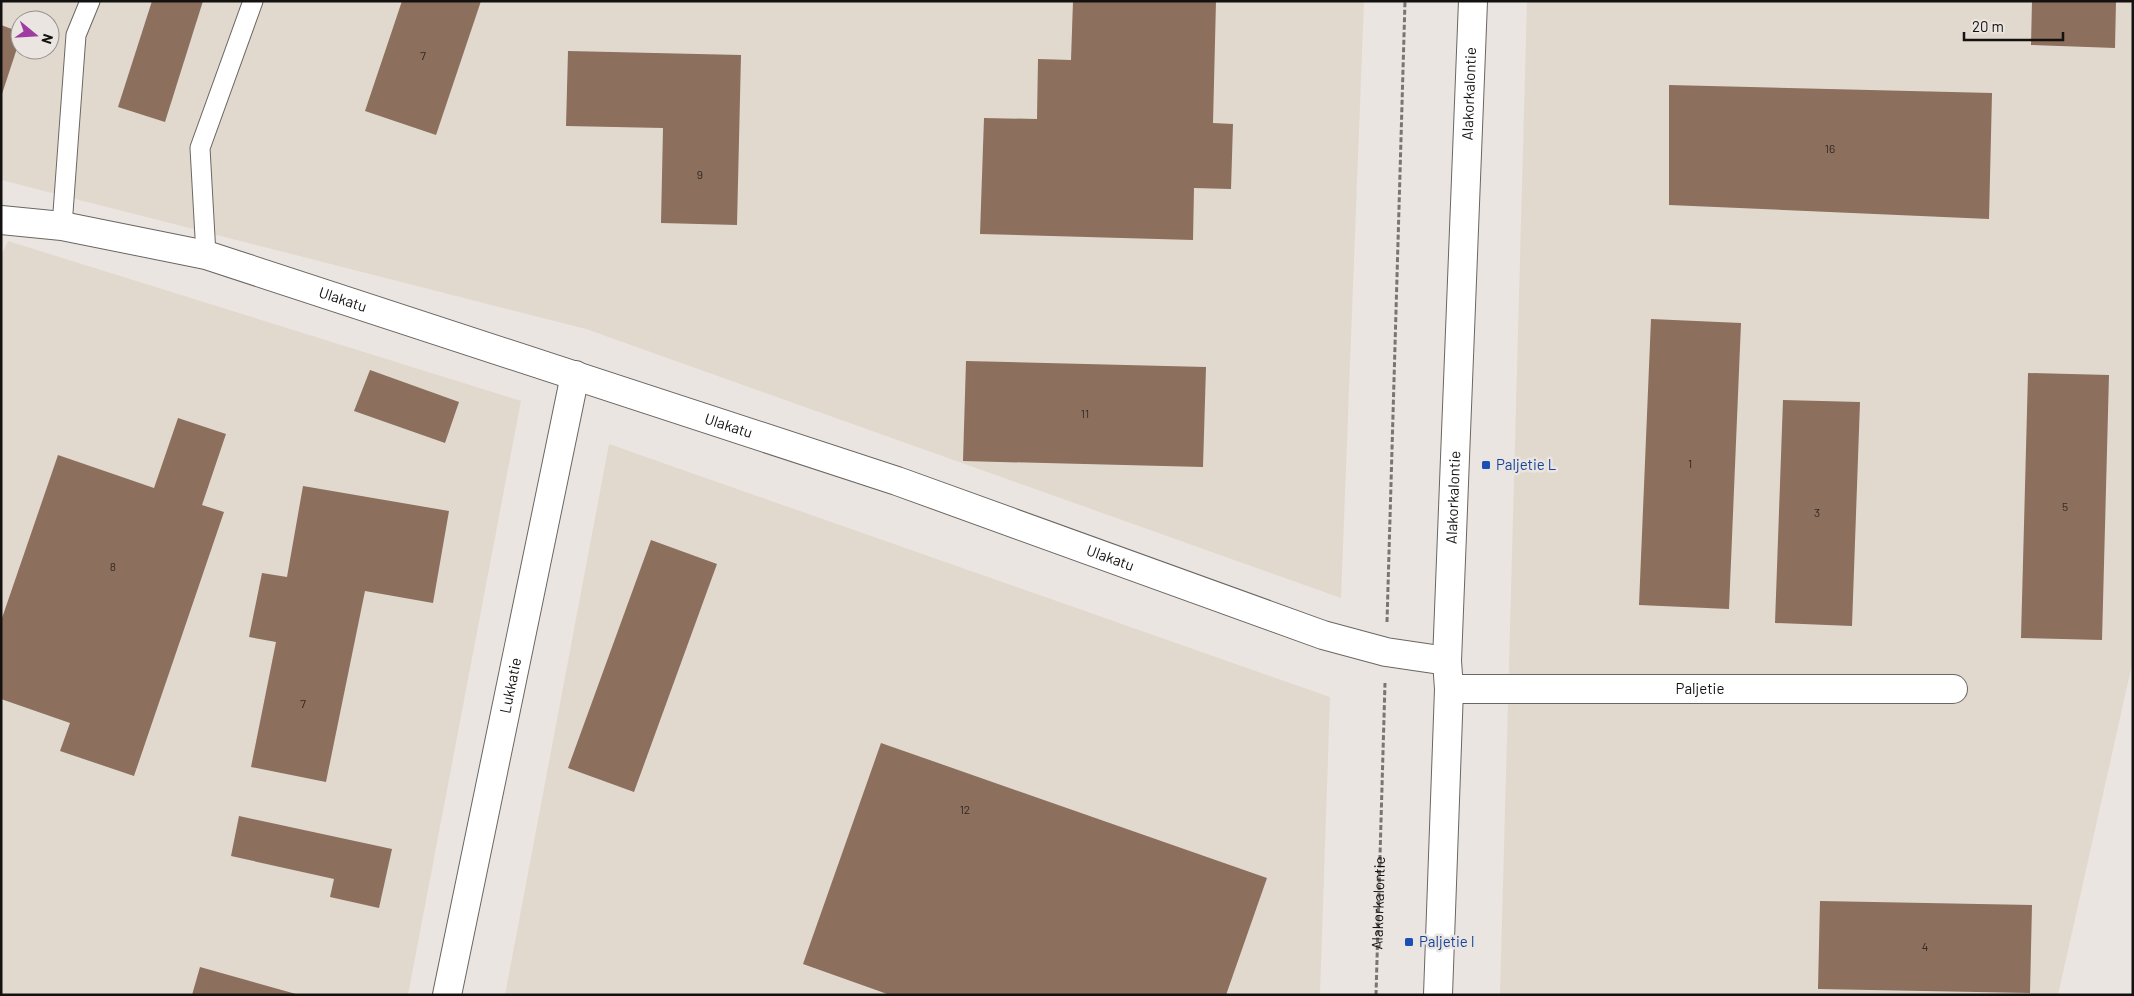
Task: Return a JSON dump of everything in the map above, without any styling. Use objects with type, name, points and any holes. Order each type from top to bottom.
[{"type":"street","name":"Alakorkalontie","points":[[1438,995],[1449,689],[1448,660],[1473,1]]},
{"type":"street","name":"Ulakatu","points":[[1,220],[62,226],[206,255],[897,481],[1323,635],[1386,652],[1448,660]]},
{"type":"street","name":"Lukkatie","points":[[447,995],[575,375]]},
{"type":"street","name":"Paljetie","points":[[1449,689],[1953,689]]},
{"type":"lane","points":[[62,226],[76,35],[90,1]]},
{"type":"lane","points":[[206,255],[200,148],[253,1]]},
{"type":"path","name":"Alakorkalontie","points":[[1376,995],[1405,1]]},
{"type":"shaded area","points":[[1,1],[1364,1],[1341,598],[586,329],[1,180]]},
{"type":"shaded area","points":[[1527,1],[2133,1],[2133,660],[2058,995],[1500,995]]},
{"type":"shaded area","points":[[8,241],[521,401],[408,995],[1,995],[1,256]]},
{"type":"shaded area","points":[[609,444],[1330,697],[1320,995],[505,995]]},
{"type":"building","points":[[152,1],[203,1],[165,122],[118,107]]},
{"type":"building","points":[[402,1],[481,1],[436,135],[365,111]]},
{"type":"building","points":[[1073,1],[1216,1],[1213,123],[1233,124],[1231,189],[1194,188],[1193,240],[980,234],[984,118],[1037,119],[1038,59],[1071,60]]},
{"type":"building","points":[[2032,1],[2116,1],[2115,48],[2031,45]]},
{"type":"building","points":[[1,25],[10,28],[10,60],[13,60],[2,94]]},
{"type":"building","points":[[568,51],[741,55],[737,225],[661,223],[663,128],[566,126]]},
{"type":"building","points":[[1669,85],[1992,93],[1989,219],[1669,205]]},
{"type":"building","points":[[1651,319],[1741,323],[1729,609],[1639,605]]},
{"type":"building","points":[[966,361],[1206,367],[1203,467],[963,461]]},
{"type":"building","points":[[370,370],[459,402],[445,443],[354,411]]},
{"type":"building","points":[[2028,373],[2109,375],[2102,640],[2021,638]]},
{"type":"building","points":[[1783,400],[1860,402],[1852,626],[1775,623]]},
{"type":"building","points":[[178,418],[226,434],[202,505],[224,512],[134,776],[60,751],[70,723],[1,699],[1,621],[58,455],[154,488]]},
{"type":"building","points":[[303,486],[449,511],[433,603],[365,591],[326,782],[251,767],[276,642],[249,637],[262,573],[287,577]]},
{"type":"building","points":[[651,540],[717,564],[634,792],[568,768]]},
{"type":"building","points":[[881,743],[1267,878],[1226,995],[890,995],[803,964]]},
{"type":"building","points":[[239,816],[392,849],[379,908],[330,897],[334,879],[231,856]]},
{"type":"building","points":[[1820,901],[2032,905],[2030,993],[1818,989]]},
{"type":"building","points":[[200,967],[296,994],[296,995],[192,995]]},
{"type":"place","name":"Paljetie L","points":[[1486,465]]},
{"type":"place","name":"Paljetie I","points":[[1409,942]]}]
